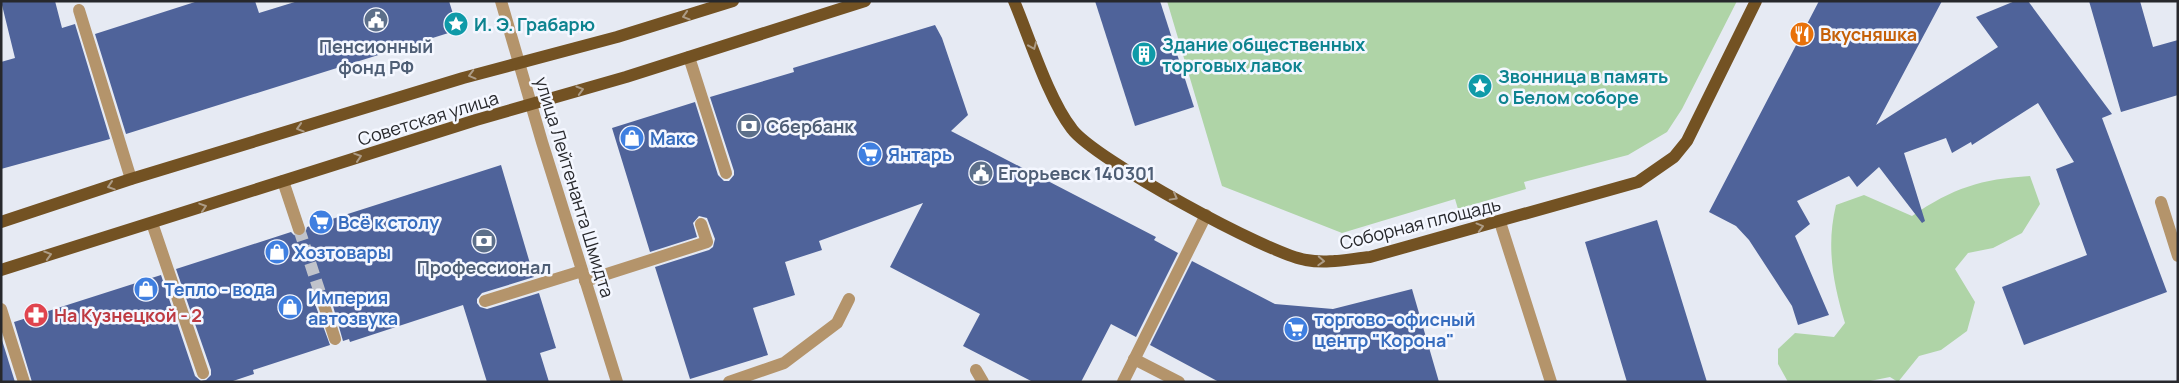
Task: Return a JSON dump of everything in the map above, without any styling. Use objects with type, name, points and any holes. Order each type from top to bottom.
[{"type":"main road","name":"Советская улица","points":[[1,222],[131,179],[519,62],[617,37],[733,1]]},
{"type":"main road","name":"Советская улица","points":[[1,270],[865,1]]},
{"type":"main road","name":"Соборная площадь","points":[[1014,1],[1058,106],[1072,130],[1088,146],[1114,163],[1206,215],[1286,255],[1306,260],[1329,262],[1370,257],[1638,182],[1674,158],[1687,141],[1756,1]]},
{"type":"street","name":"улица Лейтенанта Шмидта","points":[[501,1],[530,105],[617,382]]},
{"type":"street","points":[[79,10],[131,179]]},
{"type":"street","points":[[688,57],[726,174]]},
{"type":"street","points":[[283,181],[299,229]]},
{"type":"street","points":[[2161,202],[2178,256]]},
{"type":"street","points":[[1123,382],[1206,215]]},
{"type":"street","points":[[152,222],[203,374]]},
{"type":"street","points":[[1500,222],[1551,382]]},
{"type":"street","points":[[485,301],[707,242],[701,224]]},
{"type":"street","points":[[729,382],[784,363],[837,323],[849,299]]},
{"type":"street","points":[[323,302],[335,339]]},
{"type":"street","points":[[1,309],[24,382]]},
{"type":"street","points":[[1134,359],[1179,382]]},
{"type":"street","points":[[976,370],[983,382]]},
{"type":"green space","points":[[1167,1],[1737,1],[1682,109],[1667,132],[1628,155],[1524,182],[1526,189],[1458,209],[1455,199],[1342,233],[1222,186]]},
{"type":"green space","points":[[2030,176],[2040,204],[2022,233],[1993,248],[1968,253],[1955,269],[1975,302],[1967,331],[1941,350],[1919,356],[1898,382],[1890,377],[1865,382],[1788,382],[1778,364],[1778,349],[1795,333],[1834,337],[1845,323],[1832,264],[1831,235],[1836,205],[1864,195],[1912,216],[1941,198],[1968,187],[2013,177]]},
{"type":"building","points":[[1,1],[55,1],[62,28],[75,24],[110,139],[1,169],[1,62],[15,58]]},
{"type":"building","points":[[198,1],[255,1],[259,13],[298,1],[449,1],[458,30],[126,134],[95,34]]},
{"type":"building","name":"Здание общественных торговых лавок","points":[[1095,1],[1160,1],[1194,107],[1135,126]]},
{"type":"building","points":[[1819,1],[1942,1],[1876,125],[1998,47],[1976,17],[2015,1],[2028,1],[2112,114],[2102,118],[2167,292],[2024,345],[2002,287],[2087,255],[2056,169],[2074,162],[2038,103],[1972,145],[1971,142],[1952,153],[1946,138],[1904,153],[1925,221],[1922,223],[1879,167],[1857,187],[1849,176],[1797,201],[1810,224],[1795,236],[1829,315],[1798,325],[1792,306],[1749,240],[1736,226],[1709,212]]},
{"type":"building","points":[[2089,1],[2140,1],[2153,47],[2178,40],[2178,95],[2121,112]]},
{"type":"building","points":[[935,25],[942,38],[968,115],[951,131],[1156,237],[1154,240],[1178,253],[1136,337],[1111,324],[1081,382],[1033,382],[963,346],[980,314],[890,267],[923,203],[819,241],[822,250],[785,262],[795,295],[753,308],[768,355],[690,379],[655,267],[709,250],[713,247],[715,239],[707,218],[699,216],[693,223],[697,237],[650,252],[612,128],[695,102],[718,175],[724,181],[729,181],[734,175],[734,171],[710,97],[794,72],[793,68]]},
{"type":"building","points":[[501,165],[534,277],[482,293],[477,299],[477,303],[480,307],[487,309],[539,293],[556,348],[540,353],[549,382],[487,382],[463,305],[350,342],[349,339],[343,341],[331,299],[324,294],[317,296],[315,304],[330,345],[253,370],[254,374],[230,382],[32,382],[14,322],[161,275],[195,376],[201,381],[206,380],[211,375],[211,370],[176,269],[291,232],[301,237],[305,234],[307,227]]},
{"type":"building","points":[[1657,220],[1707,382],[1627,382],[1585,242]]},
{"type":"building","name":"торгово-офисный центр \"Корона\"","points":[[1192,261],[1275,304],[1333,309],[1412,289],[1439,382],[1219,382],[1150,345]]},
{"type":"building","points":[[1,337],[15,382],[1,382]]},
{"type":"tunnel","points":[[299,229],[323,302]]},
{"type":"place","name":"Пенсионный фонд РФ","points":[[376,20]]},
{"type":"place","name":"И. Э. Грабарю","points":[[456,24]]},
{"type":"place","name":"Вкусняшка","points":[[1802,34]]},
{"type":"place","name":"Здание общественных торговых лавок","points":[[1144,54]]},
{"type":"place","name":"Звонница в память о Белом соборе","points":[[1480,86]]},
{"type":"place","name":"Сбербанк","points":[[749,126]]},
{"type":"place","name":"Макс","points":[[632,138]]},
{"type":"place","name":"Янтарь","points":[[870,154]]},
{"type":"place","name":"Егорьевск 140301","points":[[981,173]]},
{"type":"place","name":"Всё к столу","points":[[321,222]]},
{"type":"place","name":"Профессионал","points":[[484,241]]},
{"type":"place","name":"Хозтовары","points":[[277,252]]},
{"type":"place","name":"Тепло - вода","points":[[146,289]]},
{"type":"place","name":"Империя автозвука","points":[[290,307]]},
{"type":"place","name":"На Кузнецкой - 2","points":[[36,315]]},
{"type":"place","name":"торгово-офисный центр \"Корона\"","points":[[1296,329]]}]
